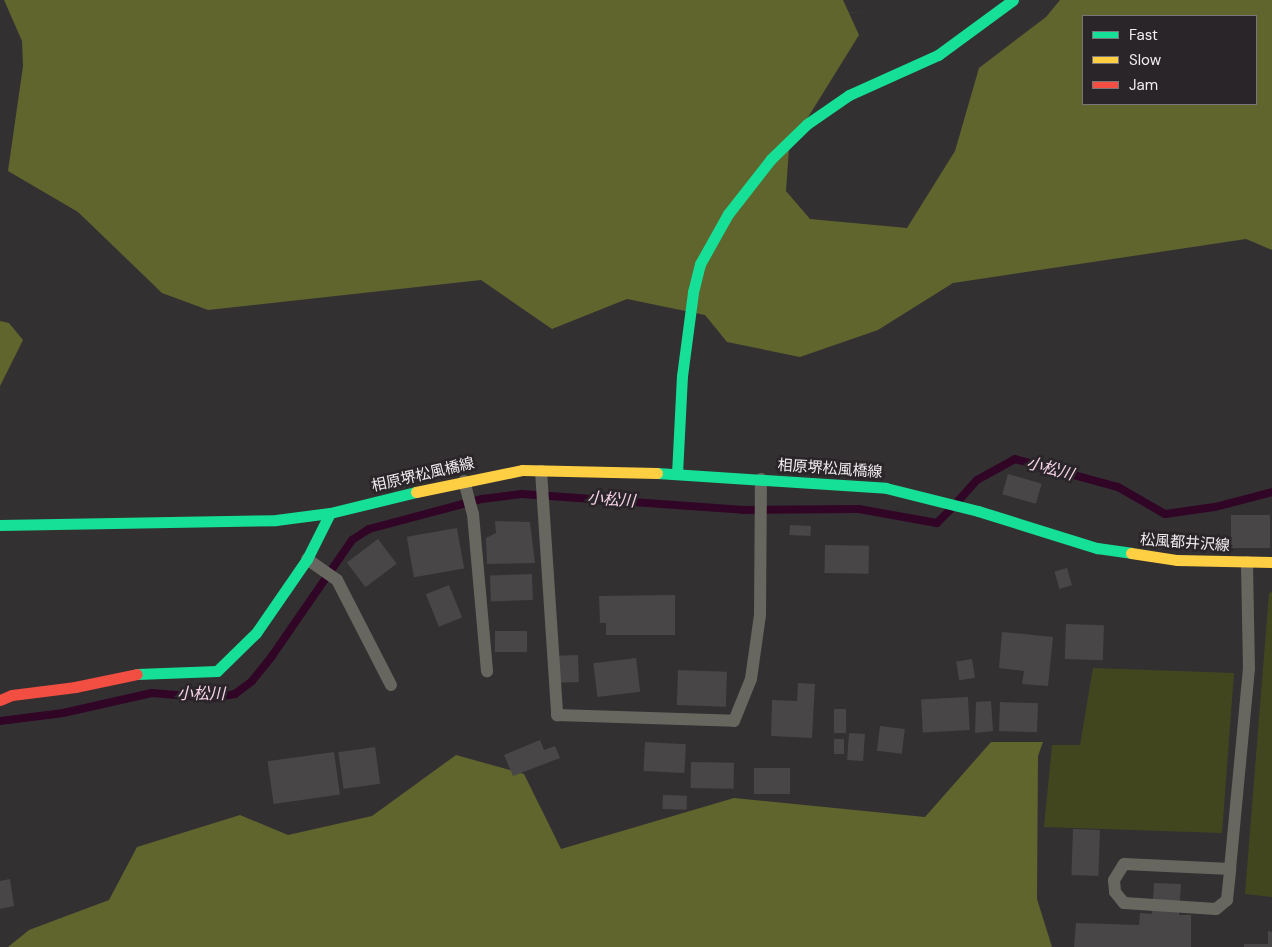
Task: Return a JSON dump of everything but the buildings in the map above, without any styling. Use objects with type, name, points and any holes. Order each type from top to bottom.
[{"type":"street","points":[[677,474],[682,376],[693,292],[700,264],[728,214],[771,160],[808,124],[849,95],[938,55],[1013,0]]},
{"type":"street","name":"相原堺松風橋線","points":[[0,525],[276,520],[330,513],[464,481],[522,470],[677,474],[851,484],[937,500],[978,511]]},
{"type":"street","name":"松風都井沢線","points":[[978,511],[1097,548],[1177,560],[1272,562]]},
{"type":"street","points":[[0,700],[12,695],[75,687],[134,674],[217,671],[256,632],[307,559],[330,513]]},
{"type":"lane","points":[[541,471],[557,715],[734,721],[751,679],[760,615],[761,479]]},
{"type":"lane","points":[[464,481],[473,514],[487,671]]},
{"type":"lane","points":[[307,559],[337,580],[392,685]]},
{"type":"lane","points":[[1230,869],[1124,864],[1114,880],[1115,892],[1124,903],[1216,909],[1226,900],[1230,869],[1249,669],[1247,562]]},
{"type":"green space","points":[[4,0],[843,0],[859,35],[789,148],[786,191],[810,219],[907,228],[955,151],[979,68],[1046,17],[1060,0],[1272,0],[1272,250],[1246,239],[953,283],[878,330],[800,357],[727,342],[705,315],[627,299],[552,329],[481,280],[208,310],[162,293],[78,212],[8,171],[23,66],[22,41]]},
{"type":"green space","points":[[0,321],[9,323],[23,340],[0,386]]},
{"type":"green space","points":[[1272,592],[1272,897],[1245,894],[1269,593]]},
{"type":"green space","points":[[1093,668],[1234,673],[1222,833],[1044,827],[1052,745],[1080,745]]},
{"type":"green space","points":[[991,742],[1043,742],[1038,756],[1037,899],[1052,947],[8,947],[29,930],[109,900],[137,847],[240,815],[288,835],[372,816],[456,755],[524,774],[561,849],[734,798],[925,817]]},
{"type":"waterway","name":"小松川","points":[[959,500],[977,480],[1015,459],[1118,487],[1165,514],[1215,507],[1272,492]]},
{"type":"waterway","name":"小松川","points":[[0,721],[63,713],[152,693],[213,698],[235,694],[252,681],[272,656],[352,540],[369,529],[482,499],[522,494],[743,510],[859,509],[937,523],[950,510]]},
{"type":"traffic: fast","points":[[677,474],[682,376],[693,292],[700,264],[728,214],[771,159],[807,124],[849,95],[938,55],[1013,0]]},
{"type":"traffic: fast","points":[[657,473],[886,488],[978,511],[1097,548],[1131,553]]},
{"type":"traffic: fast","points":[[0,525],[276,520],[330,513],[416,492]]},
{"type":"traffic: fast","points":[[137,674],[217,671],[256,633],[307,559],[330,513]]},
{"type":"traffic: slow","points":[[416,492],[522,470],[657,473]]},
{"type":"traffic: slow","points":[[1131,553],[1177,560],[1272,562]]},
{"type":"traffic: jam","points":[[0,700],[12,695],[75,687],[137,674]]}]
